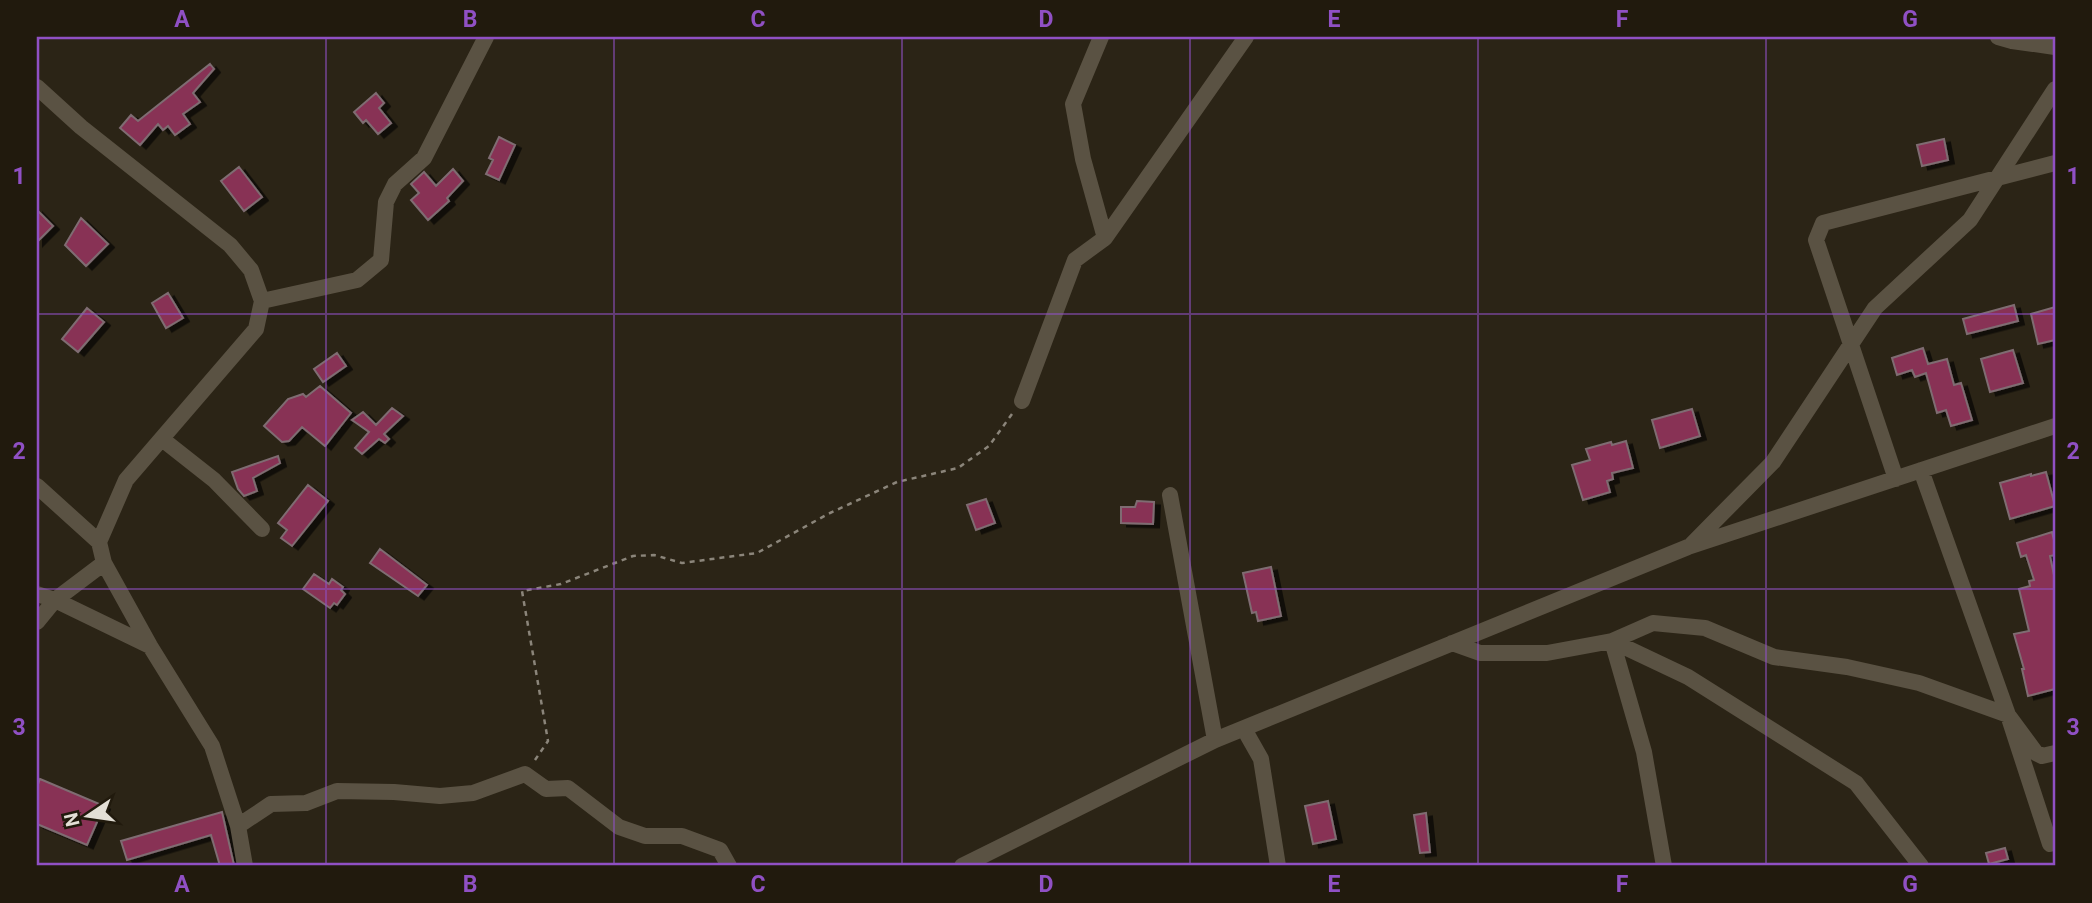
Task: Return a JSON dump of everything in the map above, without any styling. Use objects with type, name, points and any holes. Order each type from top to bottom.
[{"type":"street","points":[[262,300],[357,280],[381,260],[386,202],[395,184],[424,158],[486,37]]},
{"type":"street","points":[[1101,37],[1073,104],[1083,159],[1105,238]]},
{"type":"street","points":[[1022,401],[1075,260],[1105,238],[1246,37]]},
{"type":"street","points":[[1998,37],[2055,47]]},
{"type":"street","points":[[37,87],[81,127],[230,245],[251,271],[262,300],[256,330],[126,480],[99,542]]},
{"type":"street","points":[[1688,547],[1773,462],[1875,308],[1970,220],[2055,89]]},
{"type":"street","points":[[1896,479],[1816,240],[1823,223],[2055,163]]},
{"type":"street","points":[[977,863],[1215,740],[1451,643],[1688,547],[2055,426]]},
{"type":"street","points":[[162,439],[214,480],[262,528]]},
{"type":"street","points":[[1921,470],[2008,715],[2050,844]]},
{"type":"street","points":[[37,486],[99,542],[104,563],[150,646],[212,746],[238,826],[245,866]]},
{"type":"street","points":[[1170,495],[1215,740]]},
{"type":"street","points":[[37,622],[55,600],[104,563]]},
{"type":"street","points":[[37,594],[150,646]]},
{"type":"street","points":[[1451,643],[1480,653],[1547,653],[1612,641],[1653,623],[1705,628],[1774,657],[1847,667],[1919,683],[2008,715],[2036,753],[2042,756],[2055,754]]},
{"type":"street","points":[[1612,641],[1644,752],[1664,866]]},
{"type":"street","points":[[1612,641],[1688,677],[1856,783],[1921,866]]},
{"type":"street","points":[[1244,729],[1261,759],[1278,866]]},
{"type":"street","points":[[238,826],[271,804],[306,803],[337,791],[451,795],[474,793],[525,775],[546,789],[568,788],[619,827],[645,836],[682,835],[720,850],[729,866]]},
{"type":"path","points":[[525,775],[548,741],[522,591],[561,584],[634,556],[654,555],[682,563],[757,553],[830,513],[897,482],[958,468],[989,446],[1022,401]]},
{"type":"building","points":[[210,64],[214,69],[193,93],[200,102],[183,114],[190,124],[175,135],[168,126],[163,130],[158,124],[140,145],[120,128],[131,115],[138,121]]},
{"type":"building","points":[[376,93],[384,103],[379,108],[391,123],[378,134],[366,120],[363,123],[354,112]]},
{"type":"building","points":[[499,137],[515,145],[499,180],[486,174],[493,160],[489,158]]},
{"type":"building","points":[[1944,139],[1948,160],[1922,166],[1917,145]]},
{"type":"building","points":[[239,167],[262,197],[244,211],[221,181]]},
{"type":"building","points":[[453,169],[463,181],[447,198],[449,201],[428,220],[411,200],[419,193],[411,184],[424,172],[436,186]]},
{"type":"building","points":[[37,210],[53,226],[37,242]]},
{"type":"building","points":[[81,218],[108,244],[86,266],[65,245]]},
{"type":"building","points":[[168,293],[183,318],[166,328],[152,303]]},
{"type":"building","points":[[2014,305],[2018,321],[1967,334],[1963,319]]},
{"type":"building","points":[[2055,307],[2055,340],[2038,344],[2031,314]]},
{"type":"building","points":[[87,308],[104,322],[78,352],[62,339]]},
{"type":"building","points":[[1923,348],[1928,364],[1947,359],[1954,385],[1961,383],[1972,420],[1951,426],[1946,410],[1937,413],[1926,373],[1915,377],[1912,370],[1897,375],[1892,358]]},
{"type":"building","points":[[2013,350],[2023,383],[1990,392],[1981,359]]},
{"type":"building","points":[[337,353],[346,366],[323,382],[314,369]]},
{"type":"building","points":[[320,386],[351,413],[325,446],[302,427],[289,441],[282,442],[264,426],[288,399],[303,394],[306,397]]},
{"type":"building","points":[[392,408],[403,416],[384,434],[389,439],[385,443],[379,439],[362,454],[355,448],[369,432],[352,420],[363,412],[376,425]]},
{"type":"building","points":[[1692,409],[1700,436],[1660,448],[1652,420]]},
{"type":"building","points":[[1626,441],[1633,468],[1612,473],[1613,479],[1607,481],[1610,492],[1583,500],[1572,465],[1590,460],[1586,449]]},
{"type":"building","points":[[278,456],[280,463],[253,478],[257,491],[244,496],[238,489],[232,472]]},
{"type":"building","points":[[2046,472],[2055,506],[2010,519],[2000,483]]},
{"type":"building","points":[[308,485],[328,501],[292,546],[281,538],[287,530],[278,523]]},
{"type":"building","points":[[986,499],[995,523],[976,530],[967,505]]},
{"type":"building","points":[[1137,501],[1154,502],[1153,524],[1121,523],[1121,507],[1135,507]]},
{"type":"building","points":[[2052,532],[2055,544],[2055,555],[2050,556],[2055,580],[2055,689],[2028,696],[2014,634],[2029,631],[2019,589],[2030,586],[2029,581],[2034,580],[2026,555],[2021,557],[2017,543]]},
{"type":"building","points":[[380,549],[427,585],[418,596],[370,563]]},
{"type":"building","points":[[1271,567],[1281,616],[1258,621],[1256,612],[1252,613],[1243,573]]},
{"type":"building","points":[[314,574],[329,584],[332,579],[343,587],[341,590],[345,594],[337,605],[334,603],[330,608],[303,589]]},
{"type":"building","points":[[40,779],[104,806],[87,845],[37,824],[37,787]]},
{"type":"building","points":[[1328,801],[1336,839],[1313,844],[1305,806]]},
{"type":"building","points":[[222,812],[234,865],[220,866],[211,835],[127,860],[121,841]]},
{"type":"building","points":[[1426,813],[1430,852],[1420,853],[1414,815]]},
{"type":"building","points":[[2005,848],[2008,859],[1989,864],[1986,853]]}]
